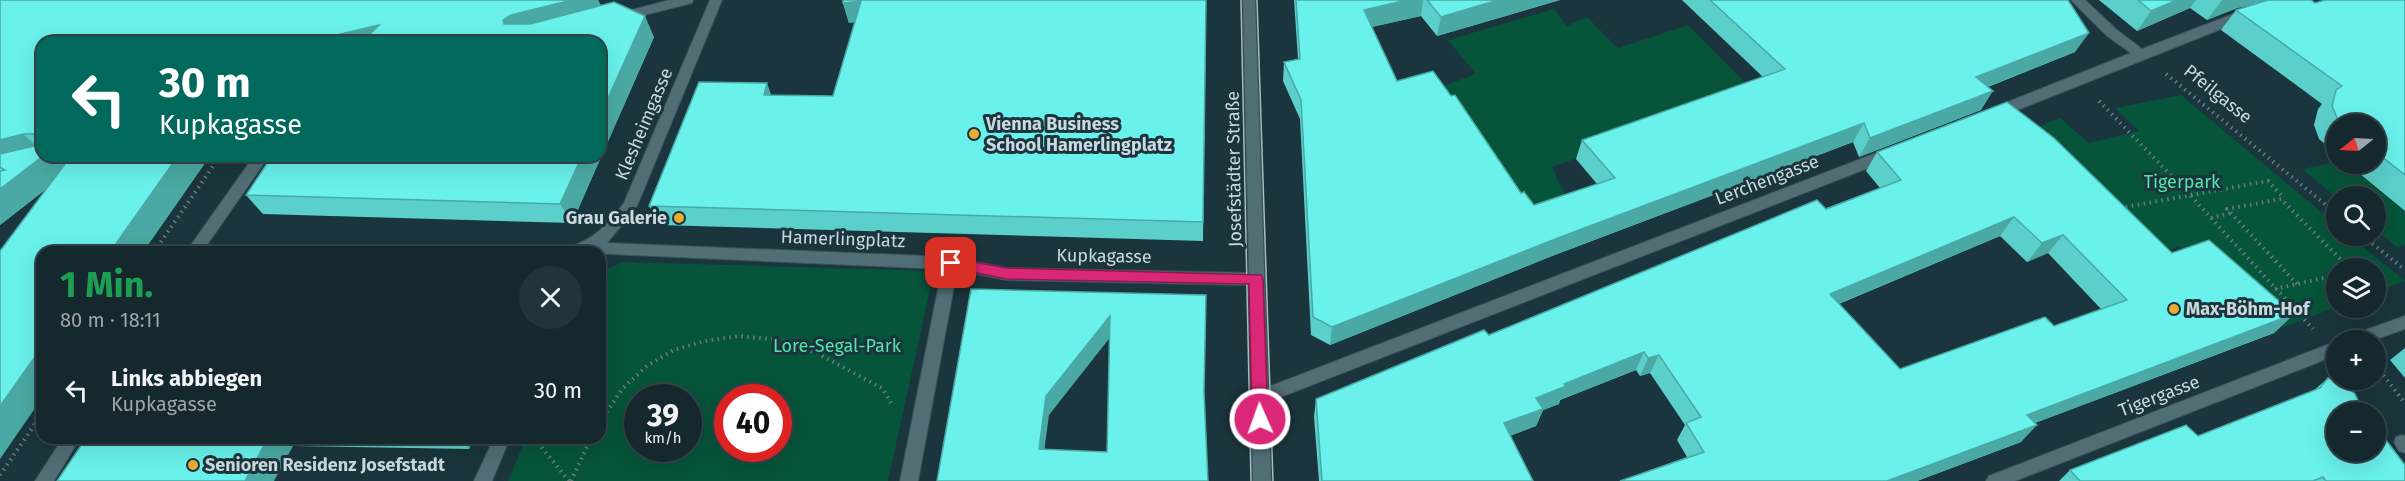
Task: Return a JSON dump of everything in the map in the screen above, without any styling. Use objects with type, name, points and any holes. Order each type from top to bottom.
[{"type":"street","points":[[599,22],[687,0]]},
{"type":"street","name":"Klesheimgasse","points":[[590,246],[606,236],[630,206],[716,0]]},
{"type":"street","name":"Josefstädter Straße","points":[[1249,0],[1262,481]]},
{"type":"street","points":[[2077,0],[2112,33],[2142,56]]},
{"type":"street","points":[[1979,119],[2142,56],[2224,21],[2257,10]]},
{"type":"street","name":"Lerchengasse","points":[[1259,398],[1902,149]]},
{"type":"street","points":[[198,246],[258,162]]},
{"type":"street","name":"Hamerlingplatz","points":[[606,252],[951,263]]},
{"type":"street","points":[[909,481],[951,263]]},
{"type":"street","name":"Kupkagasse","points":[[951,263],[1007,274],[1256,279]]},
{"type":"street","points":[[2384,330],[2405,322]]},
{"type":"street","name":"Tigergasse","points":[[1995,481],[2326,353]]},
{"type":"street","points":[[44,481],[68,444]]},
{"type":"street","points":[[483,481],[499,444]]},
{"type":"path","name":"Pfeilgasse","points":[[2142,56],[2326,205]]},
{"type":"path","points":[[2079,81],[2189,194],[2326,342]]},
{"type":"path","points":[[158,246],[216,162]]},
{"type":"path","points":[[2113,209],[2268,181],[2282,196],[2281,199],[2339,258]]},
{"type":"path","points":[[2281,199],[2227,209],[2296,284]]},
{"type":"path","points":[[2211,218],[2230,213]]},
{"type":"path","points":[[2375,246],[2405,270]]},
{"type":"path","points":[[2276,289],[2326,277]]},
{"type":"path","points":[[606,414],[622,389],[648,365],[674,350],[705,341],[738,336],[782,340],[808,350],[883,389],[916,444]]},
{"type":"path","points":[[2386,379],[2405,403]]},
{"type":"path","points":[[0,475],[36,423]]},
{"type":"path","points":[[539,444],[570,481],[588,444]]},
{"type":"green space","points":[[1554,9],[1567,26],[1587,17],[1618,48],[1688,25],[1757,95],[1552,167],[1565,195],[1409,245],[1482,134],[1465,110],[1430,91],[1476,74],[1448,40]]},
{"type":"green space","name":"Tigerpark","points":[[2181,95],[2326,216],[2326,246],[2362,246],[2377,258],[2326,258],[2326,311],[2283,327],[2199,254],[2178,247],[2152,255],[2024,133],[2060,118],[2089,143],[2139,131],[2115,108]]},
{"type":"green space","points":[[2326,164],[2326,174],[2360,174],[2374,186],[2326,186],[2326,189],[2302,169]]},
{"type":"green space","points":[[2386,196],[2405,212],[2405,245],[2398,248],[2386,238]]},
{"type":"green space","name":"Lore-Segal-Park","points":[[622,262],[934,271],[888,481],[508,481],[523,444],[606,444],[606,270]]},
{"type":"green space","name":"Tigerpark","points":[[2386,265],[2405,281],[2386,288]]},
{"type":"building","points":[[0,0],[572,0],[511,15],[503,20],[504,24],[530,24],[614,2],[645,16],[606,103],[606,36],[368,36],[379,25],[332,36],[36,36],[36,134],[23,134],[0,140]]},
{"type":"building","points":[[843,0],[1206,0],[1203,222],[649,206],[699,82],[767,83],[764,95],[833,96],[861,1],[843,3]]},
{"type":"building","points":[[1296,0],[1407,0],[1364,10],[1397,81],[1433,71],[1451,96],[1455,95],[1521,193],[1524,192],[1534,205],[1615,178],[1582,140],[1785,69],[1710,0],[2068,0],[2089,33],[1976,77],[1993,91],[1870,138],[1864,123],[1558,238],[1332,327],[1313,317],[1301,100],[1284,62],[1300,59]]},
{"type":"building","points":[[1427,0],[1498,0],[1441,17]]},
{"type":"building","points":[[2138,0],[2177,0],[2151,11]]},
{"type":"building","points":[[2268,0],[2311,0],[2315,3],[2325,0],[2405,0],[2405,175],[2386,160],[2386,114],[2335,114],[2332,106],[2336,90],[2342,86],[2236,10]]},
{"type":"building","points":[[2007,102],[2054,138],[2172,253],[2209,240],[2294,314],[2027,415],[2037,425],[1887,481],[1620,481],[1704,452],[1686,423],[1701,417],[1659,355],[1648,358],[1644,352],[1564,384],[1566,386],[1536,398],[1543,409],[1504,423],[1533,481],[1322,481],[1316,399],[1484,330],[1489,335],[1817,200],[1826,209],[1901,180],[1877,152]],"holes":[[[2014,217],[2042,243],[2063,235],[2127,300],[2054,326],[2045,317],[1900,369],[1830,294]]]},
{"type":"building","points":[[36,145],[36,161],[0,189],[0,171],[5,170],[0,167],[0,154]]},
{"type":"building","points":[[67,162],[174,162],[114,246],[36,246],[36,355],[0,406],[0,251]]},
{"type":"building","points":[[268,162],[579,162],[560,204],[246,195]]},
{"type":"building","points":[[971,289],[1206,295],[1204,392],[1208,481],[937,481]],"holes":[[[1110,316],[1107,452],[1039,449],[1046,396]]]},
{"type":"building","points":[[2326,380],[2326,390],[2351,390],[2359,402],[2326,402],[2326,462],[2386,462],[2386,440],[2405,465],[2405,481],[2326,481],[2323,477],[2313,481],[2080,481],[2070,470],[2186,425],[2198,436],[2320,388]]},
{"type":"building","points":[[82,444],[265,444],[245,481],[57,481]]},
{"type":"tram line","points":[[1241,0],[1251,481]]},
{"type":"tram line","points":[[1257,0],[1273,481]]},
{"type":"place","name":"Vienna Business School Hamerlingplatz","points":[[974,134]]},
{"type":"place","name":"Grau Galerie","points":[[679,218]]},
{"type":"place","name":"Max-Böhm-Hof","points":[[2174,309]]},
{"type":"place","name":"Senioren Residenz Josefstadt","points":[[193,465]]},
{"type":"route","points":[[951,263],[1007,274],[1256,279],[1260,419]]}]
